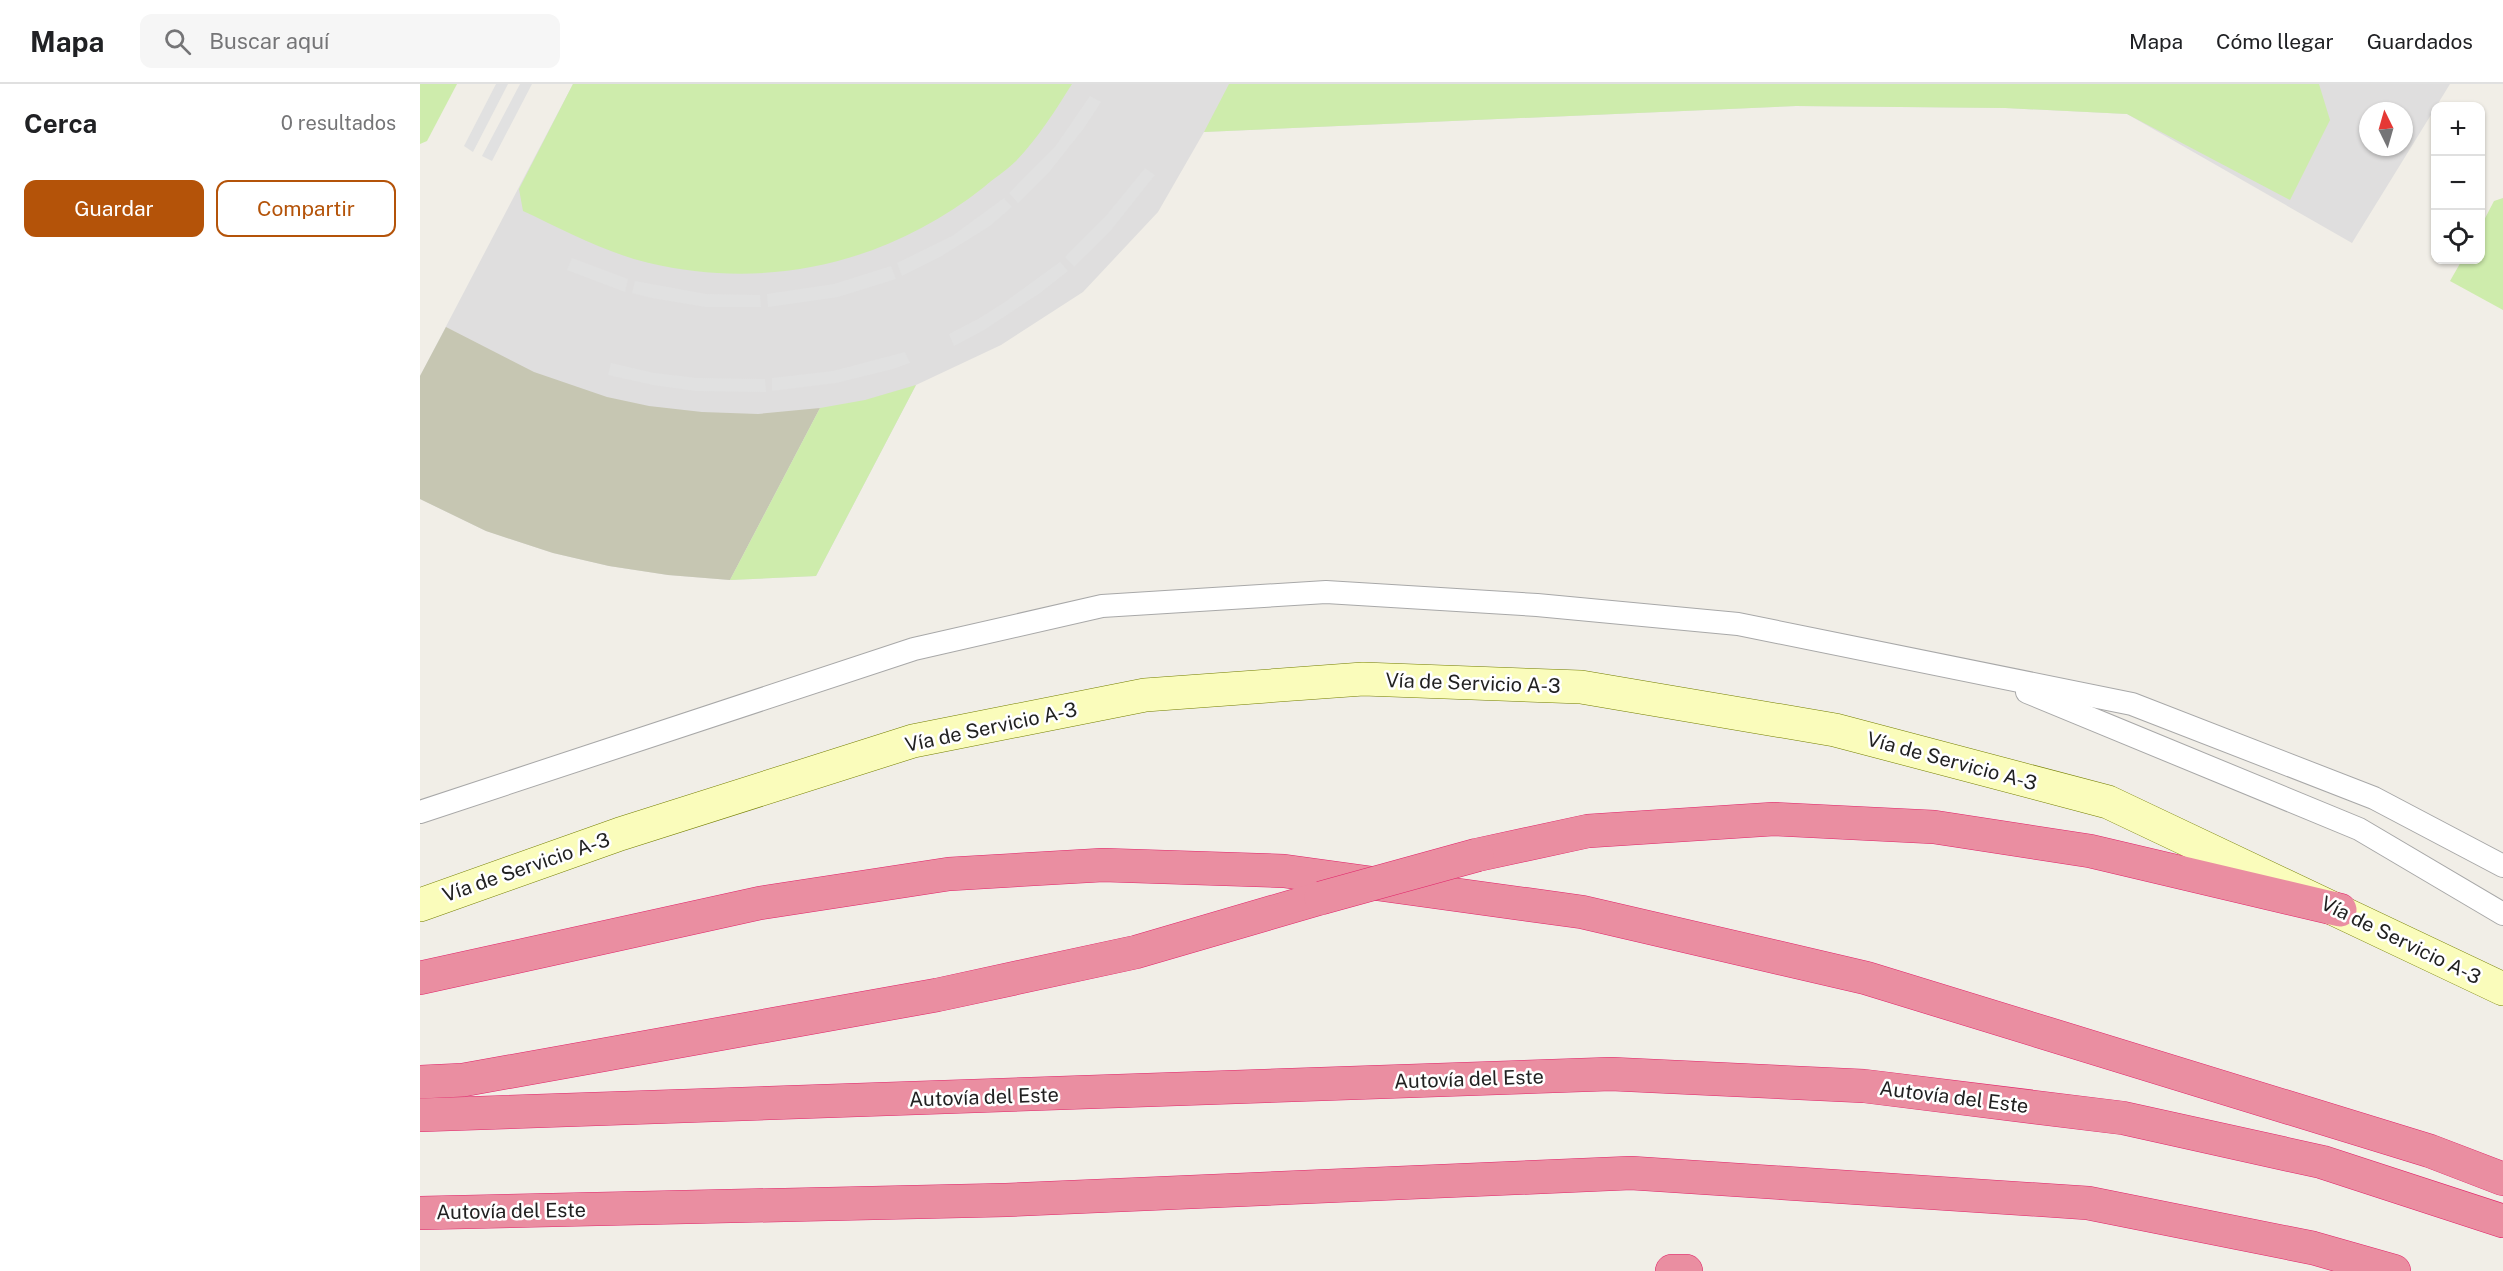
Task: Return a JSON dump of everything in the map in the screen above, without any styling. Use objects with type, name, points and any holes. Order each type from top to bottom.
[{"type":"highway","points":[[420,1082],[474,1078],[949,992],[1136,952],[1321,897],[1477,855],[1588,831],[1774,819],[1934,827],[2090,851],[2340,910]]},
{"type":"highway","points":[[420,978],[760,903],[950,874],[1103,865],[1284,871],[1582,912],[1866,978],[2430,1151],[2503,1179]]},
{"type":"highway","name":"Autovía del Este","points":[[420,1115],[1611,1074],[1853,1085],[2123,1118],[2322,1162],[2503,1221]]},
{"type":"highway","name":"Autovía del Este","points":[[420,1213],[1006,1200],[1630,1173],[2088,1203],[2313,1248],[2394,1271]]},
{"type":"highway","points":[[1672,1271],[1686,1271]]},
{"type":"main road","name":"Vía de Servicio A-3","points":[[420,905],[620,834],[913,741],[1145,695],[1363,679],[1581,687],[1835,730],[2108,802],[2503,989]]},
{"type":"lane","points":[[420,812],[914,649],[1102,606],[1326,592],[1537,605],[1738,624],[2132,704],[2374,798],[2503,866]]},
{"type":"lane","points":[[1983,674],[2359,829],[2503,914]]},
{"type":"shaded area","points":[[496,84],[508,84],[473,152],[464,146]]},
{"type":"shaded area","points":[[520,84],[532,84],[492,161],[482,156]]},
{"type":"shaded area","points":[[573,84],[2450,84],[2439,102],[2431,102],[2431,115],[2413,144],[2413,102],[2359,102],[2359,156],[2406,156],[2352,243],[2127,114],[2005,108],[1796,106],[1204,132],[1158,212],[1083,292],[1001,345],[916,385],[816,576],[730,580],[668,575],[609,566],[553,553],[486,531],[420,499],[420,376]]},
{"type":"shaded area","points":[[1090,96],[1101,102],[1084,128],[1050,171],[1018,203],[1009,193],[1055,147]]},
{"type":"shaded area","points":[[1145,168],[1155,175],[1112,229],[1074,267],[1065,257],[1104,218]]},
{"type":"shaded area","points":[[1004,198],[1012,207],[990,226],[940,257],[902,276],[897,263],[952,236]]},
{"type":"shaded area","points":[[572,258],[628,279],[625,292],[567,270]]},
{"type":"shaded area","points":[[1060,262],[1068,271],[1040,293],[984,330],[954,346],[949,334],[1005,302]]},
{"type":"shaded area","points":[[891,266],[896,279],[838,297],[768,307],[767,294],[834,284]]},
{"type":"shaded area","points":[[635,281],[706,294],[760,295],[761,307],[706,307],[652,298],[632,293]]},
{"type":"shaded area","points":[[446,327],[534,372],[607,397],[649,406],[702,412],[758,414],[820,408],[730,580],[668,575],[609,566],[553,553],[486,531],[420,499],[420,376]]},
{"type":"shaded area","points":[[905,352],[910,363],[893,369],[836,383],[772,391],[772,378],[833,371]]},
{"type":"shaded area","points":[[611,363],[654,373],[697,378],[765,379],[766,392],[696,391],[653,385],[608,375]]},
{"type":"green space","points":[[420,84],[457,84],[427,141],[420,144]]},
{"type":"green space","points":[[573,84],[1072,84],[1039,134],[1016,161],[947,213],[908,235],[867,252],[826,264],[782,271],[738,274],[694,271],[633,259],[523,211],[519,189]]},
{"type":"green space","points":[[1229,84],[2319,84],[2330,120],[2290,200],[2127,114],[2005,108],[1796,106],[1204,132]]},
{"type":"green space","points":[[2503,198],[2503,310],[2450,281],[2460,264],[2485,264],[2485,218],[2494,201]]},
{"type":"green space","points":[[916,385],[816,576],[730,580],[820,408],[865,400]]}]
